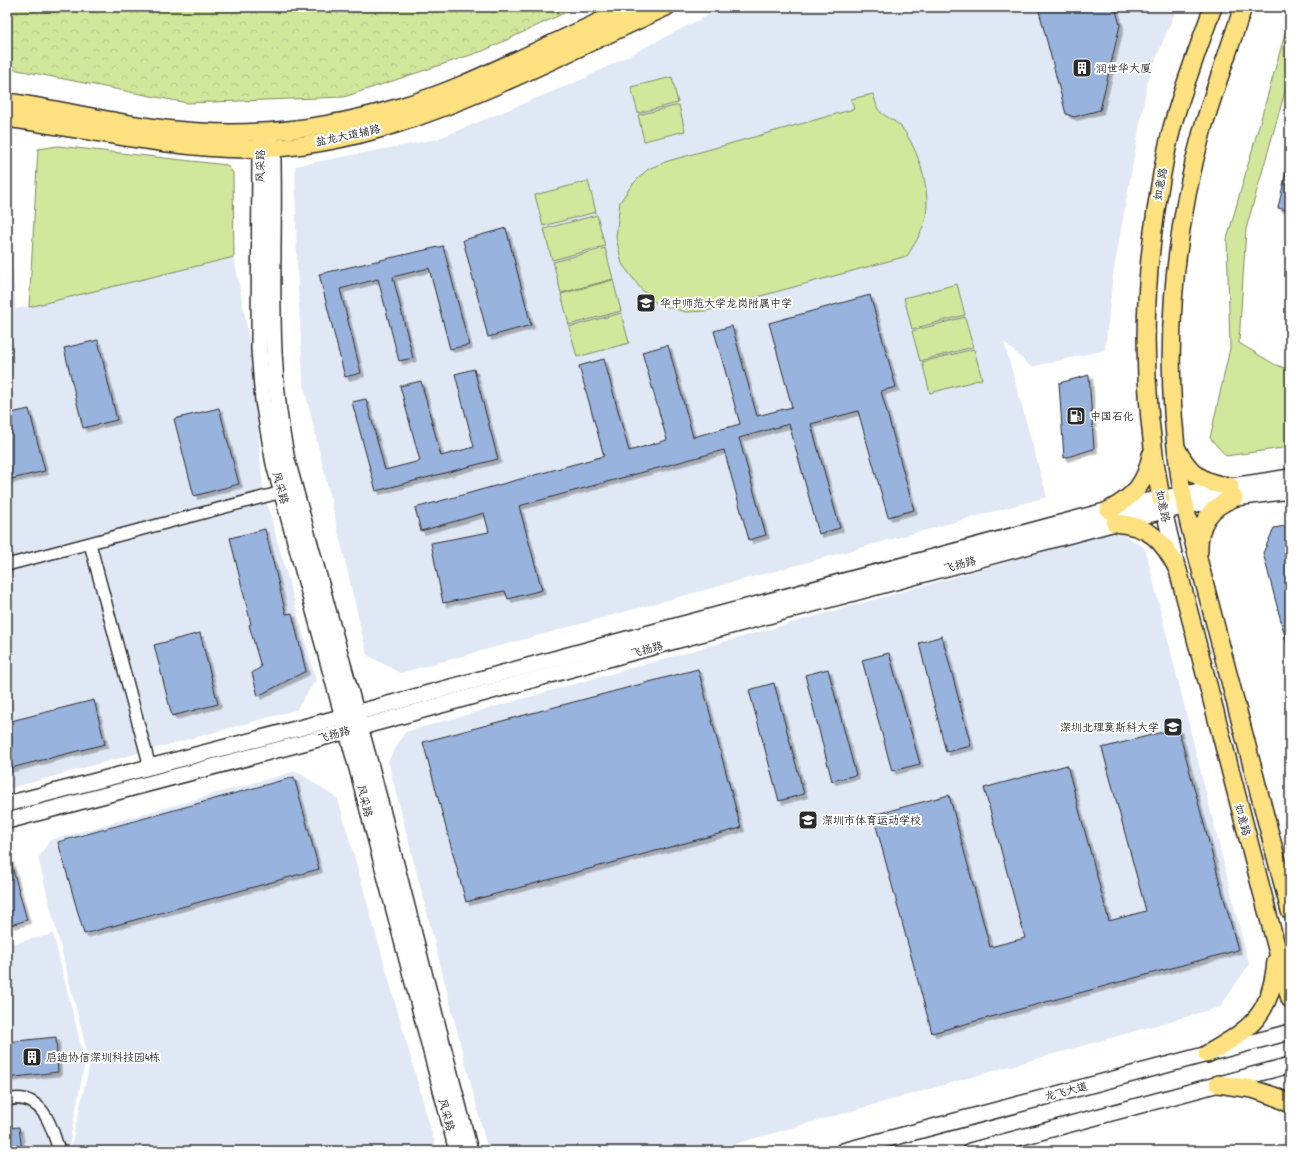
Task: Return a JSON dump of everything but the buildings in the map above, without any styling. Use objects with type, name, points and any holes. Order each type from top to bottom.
[{"type":"main road","name":"盐龙大道辅路","points":[[7,102],[167,129],[226,133],[265,132],[309,127],[344,121],[404,106],[479,78],[631,7]]},
{"type":"main road","name":"盐龙大道辅路","points":[[7,118],[165,143],[215,148],[266,148],[312,143],[345,137],[404,122],[482,92],[666,7]]},
{"type":"main road","name":"如意路","points":[[1162,505],[1153,447],[1147,387],[1146,340],[1148,269],[1153,225],[1165,158],[1176,115],[1213,7]]},
{"type":"main road","name":"如意路","points":[[1243,7],[1203,128],[1183,216],[1175,286],[1171,357],[1172,394],[1176,446],[1184,500],[1199,563],[1290,911]]},
{"type":"main road","points":[[1176,446],[1183,460],[1198,476],[1232,492],[1222,503],[1213,509],[1207,518],[1201,531],[1198,546],[1199,563]]},
{"type":"main road","points":[[1153,447],[1145,476],[1132,495],[1122,503],[1112,516],[1150,533],[1160,541],[1169,552],[1178,570]]},
{"type":"main road","name":"如意路","points":[[1178,570],[1290,999]]},
{"type":"main road","points":[[1207,1054],[1245,1031],[1261,1014],[1268,1000],[1274,981],[1277,950]]},
{"type":"main road","points":[[1218,1084],[1252,1089],[1274,1096],[1290,1104]]},
{"type":"street","name":"风采路","points":[[265,132],[273,347],[276,387],[287,460],[350,714],[470,1151]]},
{"type":"street","name":"风采路","points":[[266,148],[259,349],[260,377],[268,434],[282,492],[350,714]]},
{"type":"street","name":"飞扬路","points":[[7,804],[350,714],[626,639],[1112,516],[1184,500],[1206,502],[1232,492],[1290,477]]},
{"type":"street","name":"飞扬路","points":[[1232,492],[1290,491]]},
{"type":"street","points":[[7,566],[282,492]]},
{"type":"street","name":"如意路","points":[[1162,505],[1178,570]]},
{"type":"street","name":"飞扬路","points":[[7,821],[354,729],[637,651],[1112,516]]},
{"type":"street","points":[[90,544],[150,767]]},
{"type":"street","name":"风采路","points":[[354,729],[457,1151]]},
{"type":"street","name":"龙飞大道","points":[[843,1151],[1290,1032]]},
{"type":"street","points":[[970,1151],[1290,1065]]},
{"type":"street","points":[[7,1100],[22,1099],[31,1103],[43,1112],[51,1124],[59,1151]]},
{"type":"shaded area","name":"华中师范大学龙岗附属中学","points":[[724,7],[1177,7],[1148,79],[1113,275],[1105,350],[1031,367],[1004,342],[1047,497],[400,673],[367,655],[303,381],[297,264],[295,166],[437,139],[583,79]]},
{"type":"shaded area","points":[[7,197],[16,309],[234,257],[251,349],[263,489],[316,680],[296,710],[7,789]]},
{"type":"shaded area","name":"深圳市体育运动学校","points":[[1117,531],[1145,548],[1249,965],[1220,1007],[710,1151],[488,1151],[388,761],[405,732]]},
{"type":"shaded area","points":[[296,771],[338,799],[437,1151],[73,1151],[71,1146],[90,1063],[38,858],[50,840]]},
{"type":"shaded area","points":[[53,934],[85,1062],[69,1146],[70,1151],[7,1151],[7,945]]},
{"type":"green space","points":[[7,7],[577,7],[483,51],[344,97],[187,103],[7,68]]},
{"type":"green space","points":[[1290,16],[1290,74],[1246,229],[1239,343],[1274,364],[1290,370],[1290,447],[1226,456],[1210,438],[1230,348],[1227,239]]},
{"type":"green space","points":[[672,77],[678,103],[638,113],[631,87]]},
{"type":"green space","points":[[873,94],[877,107],[880,111],[899,125],[908,137],[919,160],[925,185],[927,210],[925,221],[915,244],[907,256],[706,311],[686,312],[657,304],[641,289],[622,264],[616,237],[620,202],[631,186],[648,169],[668,161],[854,109],[851,99]]},
{"type":"green space","points":[[679,105],[685,131],[644,141],[638,115]]},
{"type":"green space","points":[[58,146],[227,165],[233,173],[234,257],[29,307],[38,149]]},
{"type":"green space","points":[[588,181],[596,212],[543,226],[535,195]]},
{"type":"green space","points":[[597,215],[605,246],[552,260],[544,229]]},
{"type":"green space","points":[[605,248],[613,279],[561,293],[553,262]]},
{"type":"green space","points":[[613,280],[621,311],[569,325],[561,294]]},
{"type":"green space","points":[[957,284],[965,315],[912,329],[904,298]]},
{"type":"green space","points":[[621,313],[629,343],[577,357],[569,327]]},
{"type":"green space","points":[[965,317],[973,347],[920,361],[912,331]]},
{"type":"green space","points":[[974,349],[982,379],[930,393],[922,362]]},
{"type":"place","name":"润世华大厦","points":[[1082,68]]},
{"type":"place","name":"华中师范大学龙岗附属中学","points":[[646,303]]},
{"type":"place","name":"中国石化","points":[[1076,416]]},
{"type":"place","name":"深圳北理莫斯科大学","points":[[1173,727]]},
{"type":"place","name":"深圳市体育运动学校","points":[[808,820]]},
{"type":"place","name":"启迪协信深圳科技园4栋","points":[[32,1057]]}]
